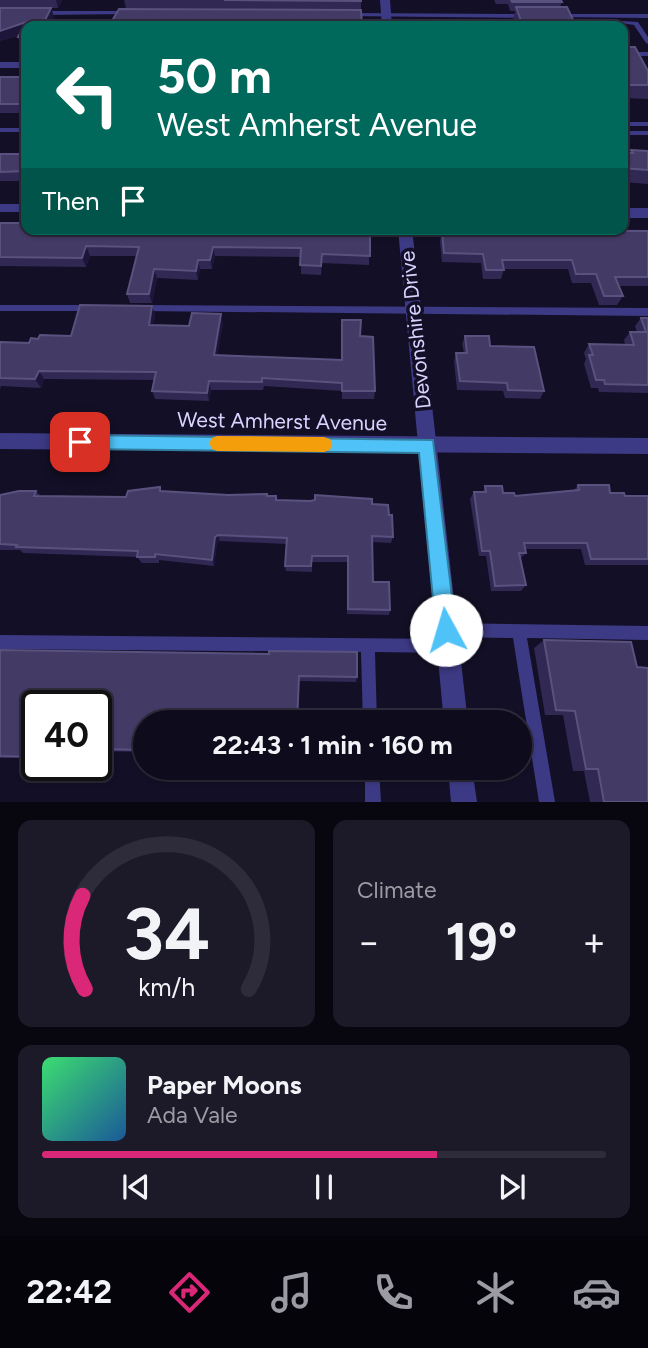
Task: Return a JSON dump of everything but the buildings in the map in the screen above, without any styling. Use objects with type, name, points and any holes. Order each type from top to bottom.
[{"type":"street","points":[[385,0],[387,20]]},
{"type":"street","points":[[0,65],[21,65]]},
{"type":"street","points":[[0,208],[21,208]]},
{"type":"street","points":[[628,213],[648,213]]},
{"type":"street","name":"Devonshire Drive","points":[[406,235],[455,710]]},
{"type":"street","name":"West Amherst Avenue","points":[[0,442],[648,446]]},
{"type":"street","points":[[461,780],[464,802]]},
{"type":"lane","points":[[28,13],[138,13]]},
{"type":"lane","points":[[345,15],[387,20],[538,18]]},
{"type":"lane","points":[[566,21],[552,18],[648,16]]},
{"type":"lane","points":[[628,23],[636,23],[648,42]]},
{"type":"lane","points":[[628,52],[648,54]]},
{"type":"lane","points":[[628,124],[648,124]]},
{"type":"lane","points":[[0,130],[21,130]]},
{"type":"lane","points":[[628,132],[648,133]]},
{"type":"lane","points":[[0,308],[110,308]]},
{"type":"lane","points":[[124,308],[648,312]]},
{"type":"lane","points":[[519,632],[548,802]]},
{"type":"lane","points":[[0,642],[368,646],[519,632],[648,633]]},
{"type":"lane","points":[[368,646],[370,710]]},
{"type":"lane","points":[[372,780],[373,802]]},
{"type":"slow traffic","points":[[217,443],[324,444]]},
{"type":"route","points":[[80,442],[427,445],[446,630]]}]
